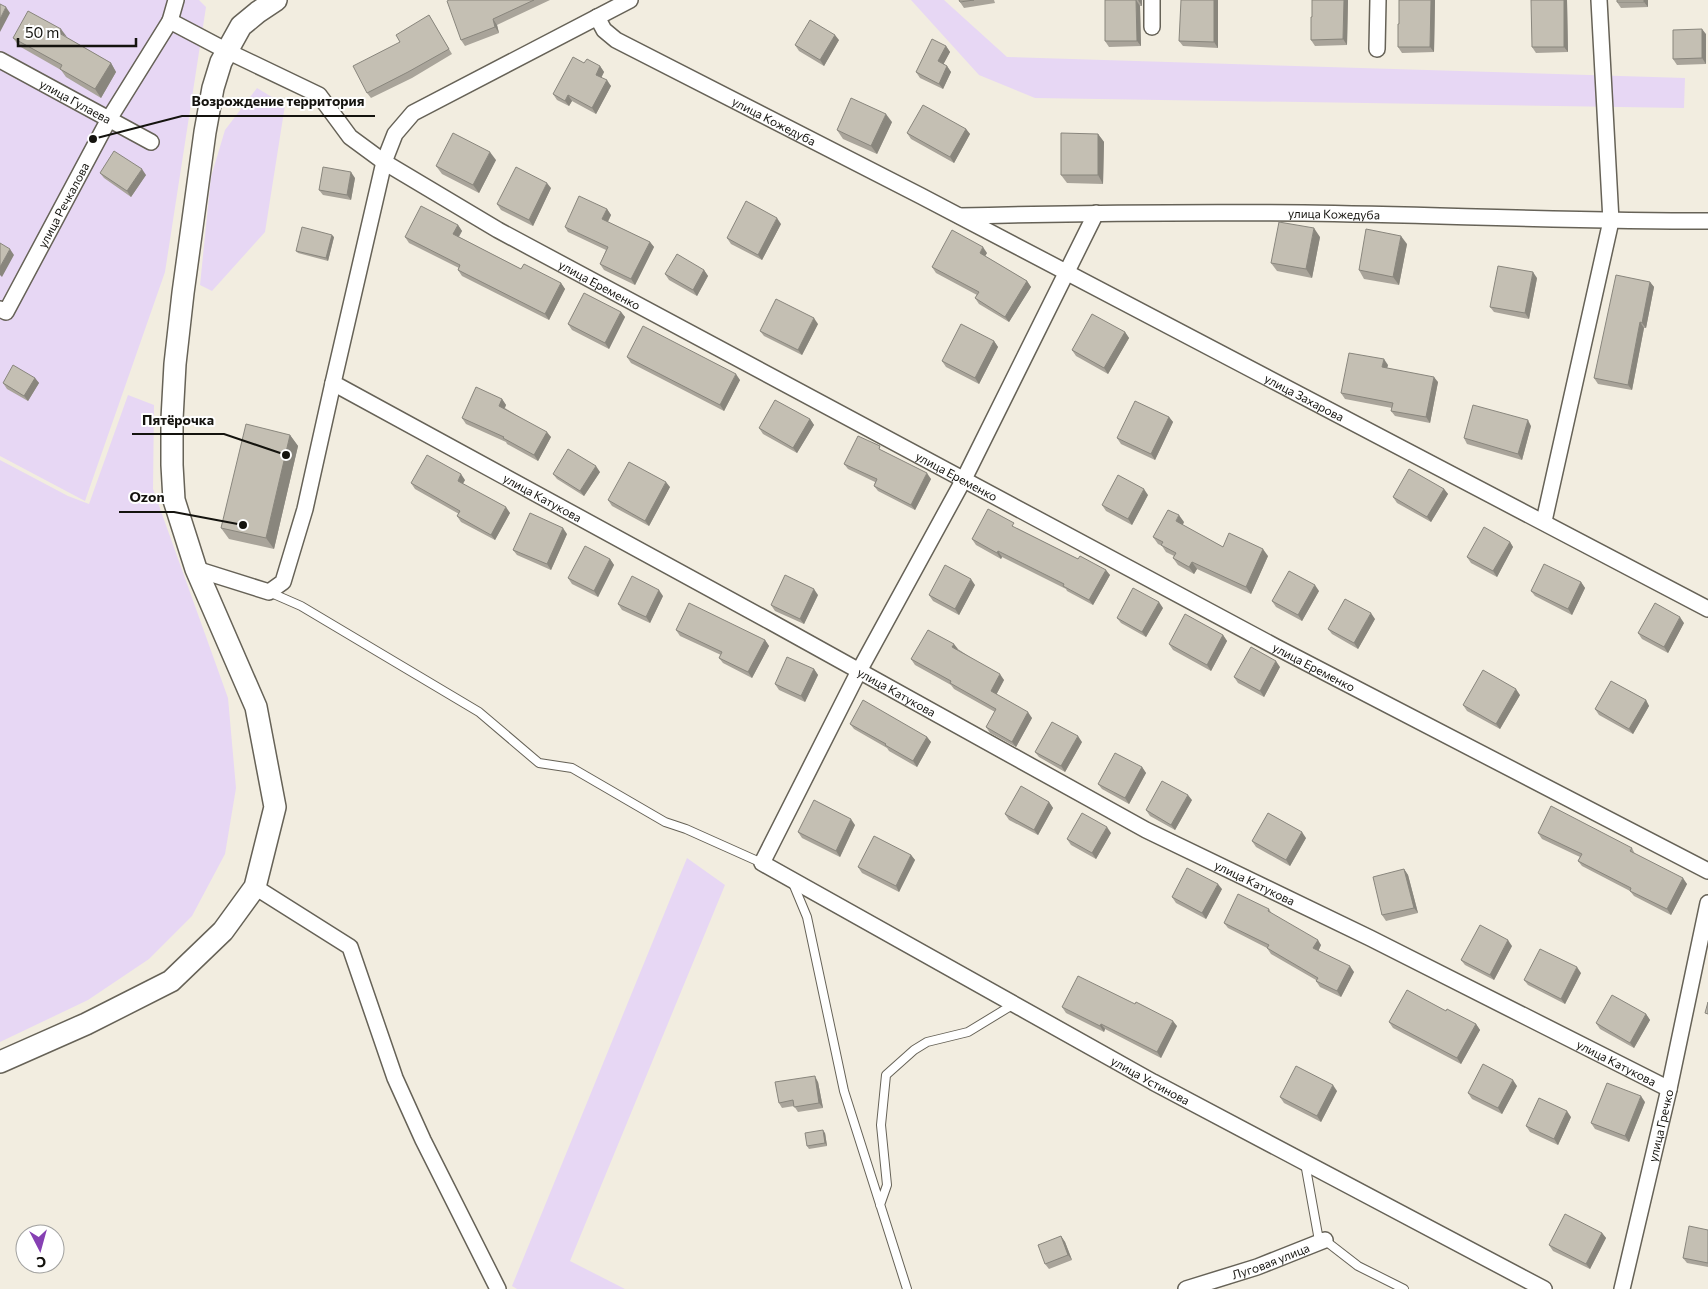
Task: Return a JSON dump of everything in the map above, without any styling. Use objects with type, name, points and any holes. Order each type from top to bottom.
[{"type":"main road","points":[[0,1062],[86,1024],[171,981],[223,930],[255,887],[275,807],[256,707],[196,569],[174,500],[172,465],[175,364],[205,132],[213,88],[221,62],[241,26],[276,0]]},
{"type":"street","name":"улица Речкалова","points":[[0,308],[6,312],[110,119],[170,20],[176,0]]},
{"type":"street","points":[[196,569],[269,592],[283,582],[305,509],[384,162],[395,134],[413,113],[630,0]]},
{"type":"street","points":[[1152,0],[1152,27]]},
{"type":"street","points":[[1377,49],[1378,0]]},
{"type":"street","points":[[1544,521],[1611,221],[1599,0]]},
{"type":"street","name":"улица Кожедуба","points":[[598,17],[604,30],[616,40],[1066,272]]},
{"type":"street","points":[[170,20],[227,51]]},
{"type":"street","name":"улица Еременко","points":[[227,51],[319,95],[350,138],[384,162],[498,230],[1276,647],[1708,871]]},
{"type":"street","name":"улица Гулаева","points":[[0,60],[152,142]]},
{"type":"street","points":[[762,863],[859,671],[964,479],[1096,212]]},
{"type":"street","name":"улица Кожедуба","points":[[959,216],[1096,212],[1708,221]]},
{"type":"street","name":"улица Захарова","points":[[1066,272],[1544,521],[1708,609]]},
{"type":"street","name":"улица Катукова","points":[[333,383],[772,622],[1146,830],[1370,938],[1670,1089]]},
{"type":"street","name":"улица Устинова","points":[[762,863],[1153,1082],[1544,1289]]},
{"type":"street","points":[[255,887],[350,947],[395,1078],[423,1140],[498,1289]]},
{"type":"street","name":"улица Гречко","points":[[1622,1289],[1670,1089],[1708,903]]},
{"type":"street","name":"Луговая улица","points":[[1186,1289],[1257,1267],[1325,1240]]},
{"type":"lane","points":[[269,592],[301,606],[478,712],[539,763],[572,768],[665,822],[686,829],[762,863]]},
{"type":"lane","points":[[791,879],[807,917],[844,1091],[907,1289]]},
{"type":"lane","points":[[880,1205],[887,1185],[881,1125],[886,1075],[914,1050],[927,1042],[968,1032],[1014,1004]]},
{"type":"lane","points":[[1304,1162],[1318,1235],[1358,1266],[1404,1289]]},
{"type":"shaded area","points":[[0,0],[199,0],[206,7],[165,272],[85,501],[0,456]]},
{"type":"shaded area","points":[[911,0],[944,0],[1007,57],[1685,78],[1684,108],[1035,98],[979,75]]},
{"type":"shaded area","points":[[257,88],[285,105],[265,232],[212,291],[200,285],[211,177],[225,130]]},
{"type":"shaded area","points":[[128,395],[154,405],[153,489],[228,698],[236,788],[225,854],[192,916],[149,959],[88,1000],[0,1042],[0,460],[68,496],[89,504]]},
{"type":"shaded area","points":[[687,858],[725,885],[570,1261],[625,1289],[517,1289],[512,1286]]},
{"type":"building","points":[[534,0],[493,19],[495,27],[461,40],[447,1]]},
{"type":"building","points":[[1105,0],[1136,0],[1137,41],[1105,41]]},
{"type":"building","points":[[1181,0],[1214,0],[1214,42],[1179,41]]},
{"type":"building","points":[[1312,0],[1344,0],[1343,39],[1311,40]]},
{"type":"building","points":[[1399,0],[1431,0],[1430,47],[1398,47]]},
{"type":"building","points":[[1531,0],[1564,0],[1564,47],[1532,47]]},
{"type":"building","points":[[1617,0],[1644,0],[1644,2],[1617,2]]},
{"type":"building","points":[[0,4],[6,7],[0,19]]},
{"type":"building","points":[[28,11],[61,29],[59,33],[111,63],[95,89],[60,69],[62,65],[13,38]]},
{"type":"building","points":[[429,15],[449,49],[367,93],[353,66],[400,42],[396,35]]},
{"type":"building","points":[[810,20],[835,35],[820,60],[795,45]]},
{"type":"building","points":[[1702,29],[1702,58],[1673,59],[1673,30]]},
{"type":"building","points":[[932,39],[946,46],[938,61],[947,66],[939,84],[916,72]]},
{"type":"building","points":[[573,57],[584,63],[587,59],[600,66],[596,75],[607,80],[592,108],[568,95],[565,101],[553,94]]},
{"type":"building","points":[[851,98],[886,114],[871,146],[837,130]]},
{"type":"building","points":[[923,105],[966,129],[950,157],[907,133]]},
{"type":"building","points":[[453,133],[490,152],[473,185],[436,166]]},
{"type":"building","points":[[1061,133],[1098,134],[1098,175],[1061,175]]},
{"type":"building","points":[[114,151],[142,169],[127,191],[100,173]]},
{"type":"building","points":[[323,167],[351,172],[347,195],[319,190]]},
{"type":"building","points":[[516,167],[547,183],[529,220],[497,204]]},
{"type":"building","points":[[579,196],[607,209],[602,219],[650,242],[631,279],[600,264],[608,247],[565,227]]},
{"type":"building","points":[[746,201],[777,218],[758,255],[727,238]]},
{"type":"building","points":[[421,206],[458,225],[453,234],[521,269],[524,264],[561,283],[545,314],[458,270],[460,265],[405,237]]},
{"type":"building","points":[[1279,222],[1314,228],[1306,269],[1271,263]]},
{"type":"building","points":[[302,227],[332,235],[326,258],[296,251]]},
{"type":"building","points":[[1366,229],[1401,236],[1393,277],[1359,270]]},
{"type":"building","points":[[952,230],[983,247],[980,253],[1027,281],[1005,317],[975,298],[979,292],[932,267]]},
{"type":"building","points":[[0,243],[10,249],[0,267]]},
{"type":"building","points":[[677,254],[704,270],[693,290],[665,274]]},
{"type":"building","points":[[1498,266],[1533,272],[1525,313],[1490,307]]},
{"type":"building","points":[[1616,275],[1650,282],[1628,385],[1594,378]]},
{"type":"building","points":[[584,293],[621,312],[605,343],[568,324]]},
{"type":"building","points":[[776,299],[814,318],[798,350],[760,331]]},
{"type":"building","points":[[1092,314],[1125,332],[1104,368],[1072,350]]},
{"type":"building","points":[[961,324],[994,341],[975,378],[942,361]]},
{"type":"building","points":[[643,326],[736,374],[720,405],[627,357]]},
{"type":"building","points":[[1349,353],[1384,359],[1382,367],[1434,377],[1426,417],[1391,411],[1393,403],[1341,393]]},
{"type":"building","points":[[13,365],[35,378],[24,396],[3,383]]},
{"type":"building","points":[[476,387],[502,399],[499,406],[547,432],[534,455],[504,437],[462,418]]},
{"type":"building","points":[[775,400],[810,419],[793,448],[759,428]]},
{"type":"building","points":[[1135,401],[1169,417],[1151,454],[1117,438]]},
{"type":"building","points":[[1473,405],[1528,420],[1518,454],[1464,438]]},
{"type":"building","points":[[246,424],[290,435],[266,538],[221,528]]},
{"type":"building","points":[[858,436],[880,446],[879,449],[927,473],[911,505],[874,486],[877,479],[844,464]]},
{"type":"building","points":[[568,449],[596,466],[580,491],[553,474]]},
{"type":"building","points":[[427,455],[461,474],[458,481],[506,507],[491,535],[457,516],[460,511],[411,483]]},
{"type":"building","points":[[629,462],[666,482],[645,521],[608,500]]},
{"type":"building","points":[[1409,469],[1444,489],[1427,517],[1393,497]]},
{"type":"building","points":[[1118,475],[1144,489],[1128,519],[1102,505]]},
{"type":"building","points":[[988,509],[1014,523],[1012,526],[1078,559],[1080,556],[1106,570],[1089,600],[1063,586],[1064,584],[998,551],[997,553],[972,539]]},
{"type":"building","points":[[1168,510],[1179,515],[1176,521],[1223,547],[1229,533],[1263,549],[1246,587],[1192,562],[1189,567],[1173,558],[1176,553],[1161,545],[1163,542],[1153,537]]},
{"type":"building","points":[[530,513],[563,528],[547,564],[513,550]]},
{"type":"building","points":[[1484,527],[1510,542],[1493,571],[1467,557]]},
{"type":"building","points":[[585,546],[610,559],[594,591],[568,578]]},
{"type":"building","points":[[1544,564],[1581,582],[1568,609],[1531,591]]},
{"type":"building","points":[[945,565],[971,579],[955,609],[929,595]]},
{"type":"building","points":[[1289,571],[1315,585],[1298,615],[1272,601]]},
{"type":"building","points":[[785,575],[814,589],[800,619],[771,605]]},
{"type":"building","points":[[632,576],[659,590],[646,617],[618,604]]},
{"type":"building","points":[[1133,588],[1159,602],[1142,632],[1117,618]]},
{"type":"building","points":[[1345,599],[1371,613],[1354,643],[1328,629]]},
{"type":"building","points":[[689,603],[765,640],[748,672],[719,658],[722,652],[676,630]]},
{"type":"building","points":[[1655,603],[1680,617],[1664,647],[1638,633]]},
{"type":"building","points":[[1185,614],[1223,635],[1207,665],[1169,644]]},
{"type":"building","points":[[928,630],[954,644],[952,647],[1000,674],[991,691],[1028,712],[1012,742],[986,727],[996,709],[911,659]]},
{"type":"building","points":[[1251,647],[1276,661],[1260,691],[1234,677]]},
{"type":"building","points":[[787,657],[814,669],[801,696],[775,684]]},
{"type":"building","points":[[1483,670],[1516,689],[1496,724],[1463,705]]},
{"type":"building","points":[[1611,681],[1646,700],[1629,729],[1595,709]]},
{"type":"building","points":[[863,700],[927,737],[913,761],[850,724]]},
{"type":"building","points":[[1052,722],[1078,736],[1061,766],[1035,752]]},
{"type":"building","points":[[1115,753],[1142,767],[1125,798],[1098,784]]},
{"type":"building","points":[[1162,781],[1188,795],[1171,825],[1146,810]]},
{"type":"building","points":[[1021,786],[1049,802],[1034,830],[1005,814]]},
{"type":"building","points":[[814,800],[851,819],[836,851],[798,832]]},
{"type":"building","points":[[1551,806],[1632,848],[1630,851],[1683,878],[1667,909],[1630,891],[1631,888],[1578,861],[1582,854],[1538,833]]},
{"type":"building","points":[[1082,813],[1107,827],[1092,853],[1067,839]]},
{"type":"building","points":[[1268,813],[1302,832],[1286,860],[1252,841]]},
{"type":"building","points":[[874,836],[911,855],[896,886],[858,867]]},
{"type":"building","points":[[1187,868],[1218,884],[1202,913],[1172,897]]},
{"type":"building","points":[[1404,869],[1414,908],[1382,915],[1373,877]]},
{"type":"building","points":[[1238,894],[1269,909],[1268,911],[1318,940],[1313,948],[1350,966],[1337,991],[1316,981],[1318,978],[1267,948],[1269,945],[1224,923]]},
{"type":"building","points":[[1480,925],[1508,940],[1490,975],[1461,960]]},
{"type":"building","points":[[1540,949],[1577,967],[1561,999],[1524,980]]},
{"type":"building","points":[[1078,976],[1173,1021],[1157,1052],[1062,1007]]},
{"type":"building","points":[[1407,990],[1446,1011],[1447,1009],[1476,1024],[1457,1058],[1389,1022]]},
{"type":"building","points":[[1612,995],[1646,1014],[1630,1043],[1596,1023]]},
{"type":"building","points":[[1708,1002],[1708,1014],[1705,1013]]},
{"type":"building","points":[[1483,1064],[1513,1080],[1498,1108],[1468,1093]]},
{"type":"building","points":[[1296,1066],[1333,1085],[1317,1116],[1280,1097]]},
{"type":"building","points":[[815,1076],[819,1103],[794,1107],[793,1100],[779,1103],[775,1082]]},
{"type":"building","points":[[1607,1083],[1641,1096],[1625,1136],[1591,1123]]},
{"type":"building","points":[[1539,1098],[1567,1111],[1554,1139],[1526,1126]]},
{"type":"building","points":[[823,1130],[825,1143],[807,1146],[805,1133]]},
{"type":"building","points":[[1565,1214],[1602,1233],[1586,1264],[1549,1245]]},
{"type":"building","points":[[1689,1226],[1708,1230],[1708,1263],[1683,1258]]},
{"type":"building","points":[[1061,1236],[1068,1255],[1045,1264],[1038,1245]]},
{"type":"place","name":"Возрождение территория","points":[[93,139]]},
{"type":"place","name":"Пятёрочка","points":[[286,455]]},
{"type":"place","name":"Ozon","points":[[243,525]]}]
